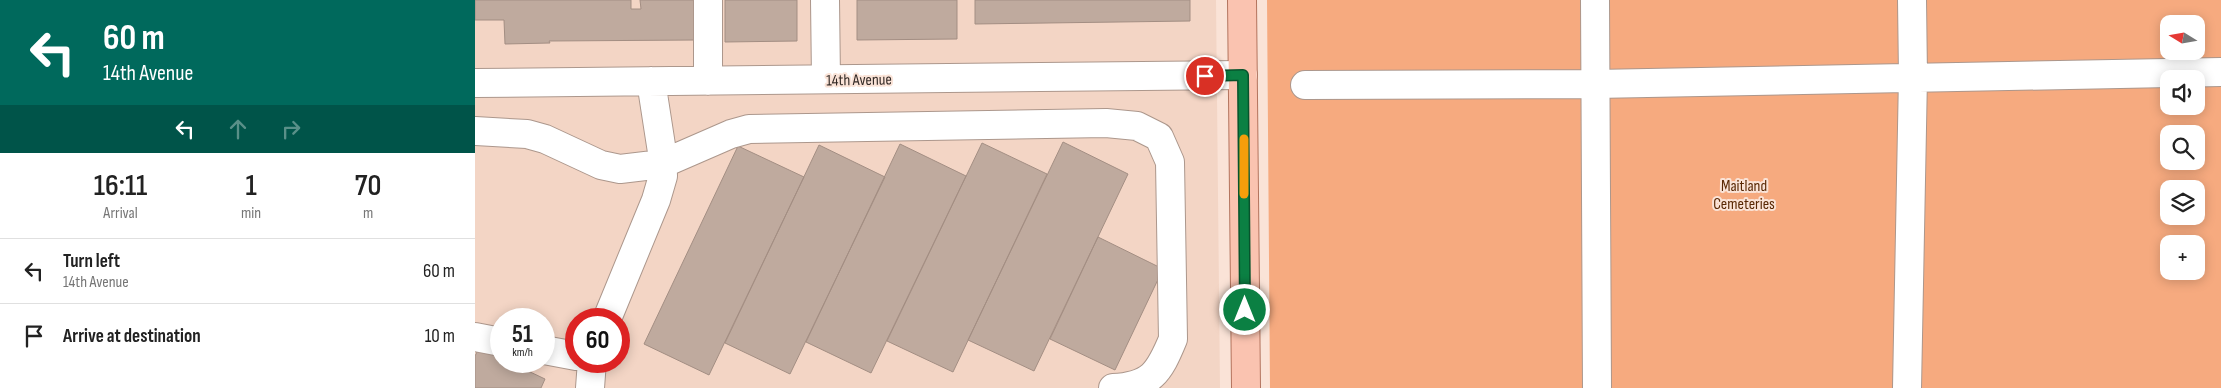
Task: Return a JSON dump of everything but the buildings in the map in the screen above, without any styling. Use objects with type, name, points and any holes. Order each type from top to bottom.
[{"type":"main road","points":[[1243,0],[1246,388]]},
{"type":"street","points":[[708,0],[708,81]]},
{"type":"street","points":[[825,0],[826,80]]},
{"type":"street","points":[[1595,0],[1597,388]]},
{"type":"street","points":[[1907,388],[1913,76],[1912,0]]},
{"type":"street","points":[[1305,85],[1595,84],[1913,76],[2221,72]]},
{"type":"street","name":"14th Avenue","points":[[475,83],[1243,75]]},
{"type":"street","points":[[612,308],[656,200],[663,176],[651,81]]},
{"type":"street","points":[[475,131],[527,134],[545,139],[601,165],[620,169],[662,164],[731,134],[749,129],[1106,123],[1137,126],[1159,137],[1170,162],[1173,339],[1163,363],[1150,380],[1131,387],[1113,388]]},
{"type":"street","points":[[475,337],[490,340]]},
{"type":"street","points":[[590,388],[591,373]]},
{"type":"shaded area","points":[[475,0],[1216,0],[1220,388],[475,388]]},
{"type":"green space","name":"Maitland Cemeteries","points":[[1267,0],[2221,0],[2221,388],[1270,388]]},
{"type":"slow traffic","points":[[1244,139],[1244,194]]},
{"type":"route","points":[[1205,76],[1243,75],[1245,310]]}]
